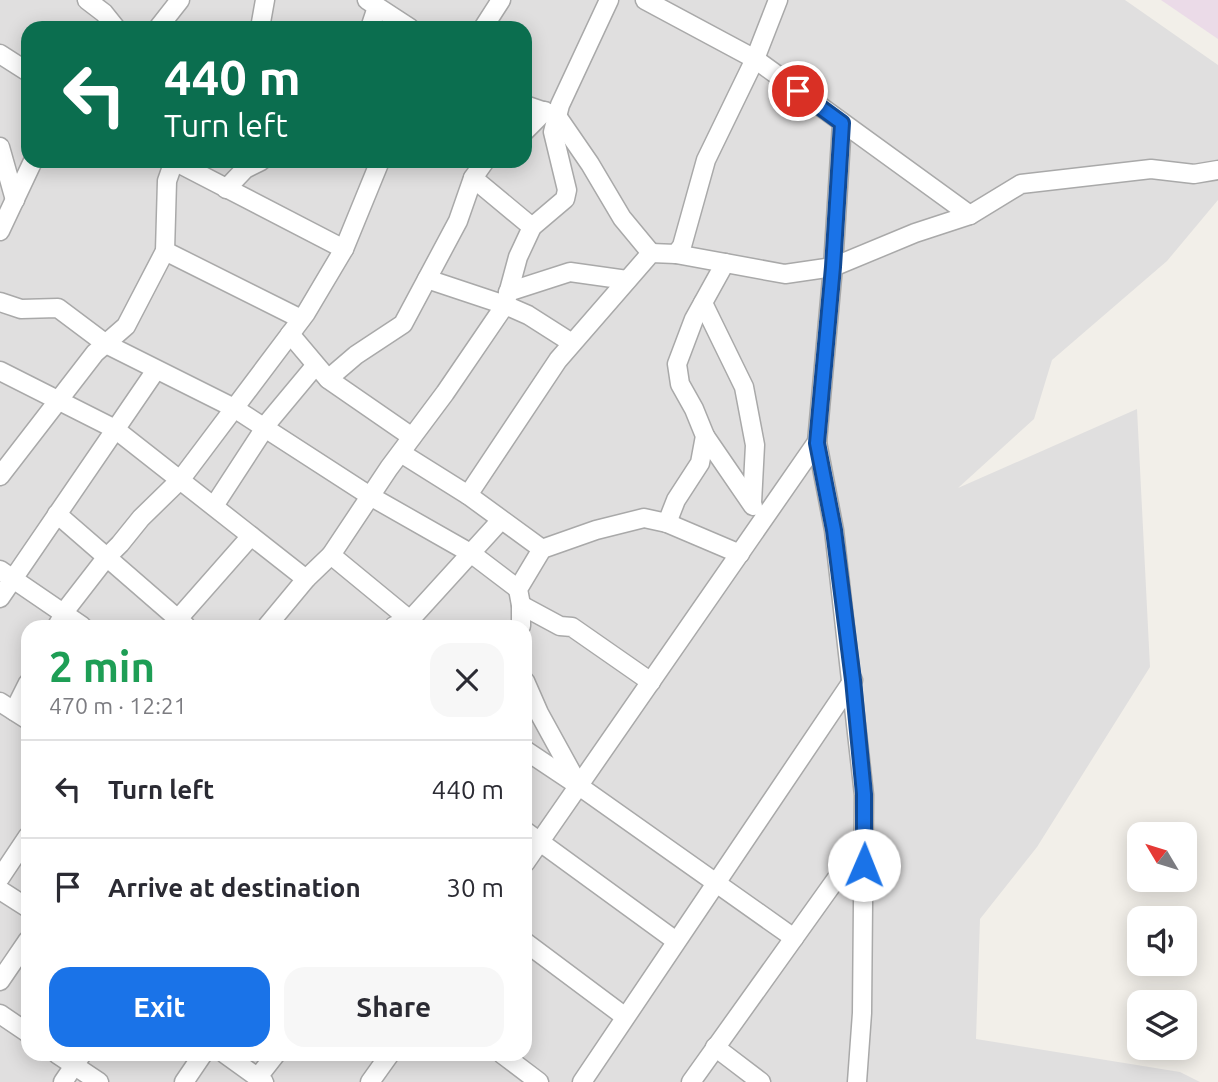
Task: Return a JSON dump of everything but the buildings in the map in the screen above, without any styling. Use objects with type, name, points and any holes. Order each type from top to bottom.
[{"type":"street","points":[[87,0],[110,21]]},
{"type":"street","points":[[164,21],[180,0]]},
{"type":"street","points":[[262,21],[265,0]]},
{"type":"street","points":[[488,21],[501,0]]},
{"type":"street","points":[[532,126],[560,105],[609,0]]},
{"type":"street","points":[[645,0],[755,59],[970,215]]},
{"type":"street","points":[[676,254],[682,246],[706,160],[755,59],[778,0]]},
{"type":"street","points":[[371,21],[372,3],[400,21]]},
{"type":"street","points":[[0,54],[21,68]]},
{"type":"street","points":[[532,107],[551,114],[590,164],[622,218],[651,253],[676,254],[785,274],[833,267],[915,233],[970,215],[1021,184],[1151,169],[1194,174],[1218,170]]},
{"type":"street","points":[[272,620],[306,579],[331,555],[507,298],[518,257],[532,227],[565,199],[567,190],[551,114]]},
{"type":"street","points":[[842,123],[833,267],[817,443],[834,530],[864,794],[862,1013],[858,1082]]},
{"type":"street","points":[[0,147],[15,200]]},
{"type":"street","points":[[0,231],[30,168]]},
{"type":"street","points":[[0,476],[95,353],[126,326],[165,251],[167,181],[172,168]]},
{"type":"street","points":[[187,168],[344,249]]},
{"type":"street","points":[[226,188],[247,168]]},
{"type":"street","points":[[7,574],[60,620],[106,558],[141,517],[181,479],[296,326],[344,249],[375,168]]},
{"type":"street","points":[[328,379],[356,355],[402,324],[458,221],[473,178],[480,168]]},
{"type":"street","points":[[473,178],[532,227]]},
{"type":"street","points":[[165,251],[296,326],[315,366],[328,379],[412,438]]},
{"type":"street","points":[[468,495],[558,360],[651,253]]},
{"type":"street","points":[[724,264],[703,303],[677,364],[680,384],[705,436],[752,503]]},
{"type":"street","points":[[507,298],[570,272],[626,280]]},
{"type":"street","points":[[427,279],[507,298],[528,316],[572,343]]},
{"type":"street","points":[[0,302],[21,309],[58,308],[106,344],[234,408],[370,496],[472,554],[519,597],[560,626],[572,627],[651,682]]},
{"type":"street","points":[[703,303],[744,387],[755,445],[752,503],[757,529]]},
{"type":"street","points":[[214,506],[264,427],[315,366]]},
{"type":"street","points":[[0,370],[115,429],[306,579]]},
{"type":"street","points":[[0,598],[7,574],[57,514],[156,370]]},
{"type":"street","points":[[667,523],[676,500],[700,463],[705,436]]},
{"type":"street","points":[[676,940],[532,836],[579,786],[817,443]]},
{"type":"street","points":[[401,453],[468,495],[542,549]]},
{"type":"street","points":[[57,514],[178,620]]},
{"type":"street","points":[[521,620],[519,597],[542,549],[596,530],[644,518],[667,523],[740,554]]},
{"type":"street","points":[[405,620],[472,554],[501,520]]},
{"type":"street","points":[[183,620],[251,536]]},
{"type":"street","points":[[331,555],[399,620]]},
{"type":"street","points":[[582,1082],[853,680]]},
{"type":"street","points":[[9,709],[21,693]]},
{"type":"street","points":[[532,697],[579,786]]},
{"type":"street","points":[[532,755],[794,938]]},
{"type":"street","points":[[691,1082],[864,840]]},
{"type":"street","points":[[0,878],[21,846]]},
{"type":"street","points":[[0,890],[21,904]]},
{"type":"street","points":[[532,947],[624,1016]]},
{"type":"street","points":[[0,981],[21,950]]},
{"type":"street","points":[[0,1014],[21,1029]]},
{"type":"street","points":[[715,1047],[761,1082]]},
{"type":"street","points":[[63,1082],[77,1061]]},
{"type":"street","points":[[80,1061],[99,1082]]},
{"type":"street","points":[[184,1082],[198,1061]]},
{"type":"street","points":[[235,1061],[261,1080],[272,1061]]},
{"type":"street","points":[[370,1082],[385,1061]]},
{"type":"street","points":[[511,1061],[539,1082]]},
{"type":"shaded area","points":[[0,0],[1125,0],[1218,65],[1218,200],[1167,261],[1052,360],[1034,419],[958,488],[1137,409],[1150,667],[1037,847],[980,919],[976,1039],[1180,1072],[1200,1082],[0,1082]]},
{"type":"shaded area","points":[[1161,0],[1218,0],[1218,39]]},
{"type":"route","points":[[798,91],[842,123],[826,363],[817,443],[834,530],[853,680],[864,794],[864,865]]}]
